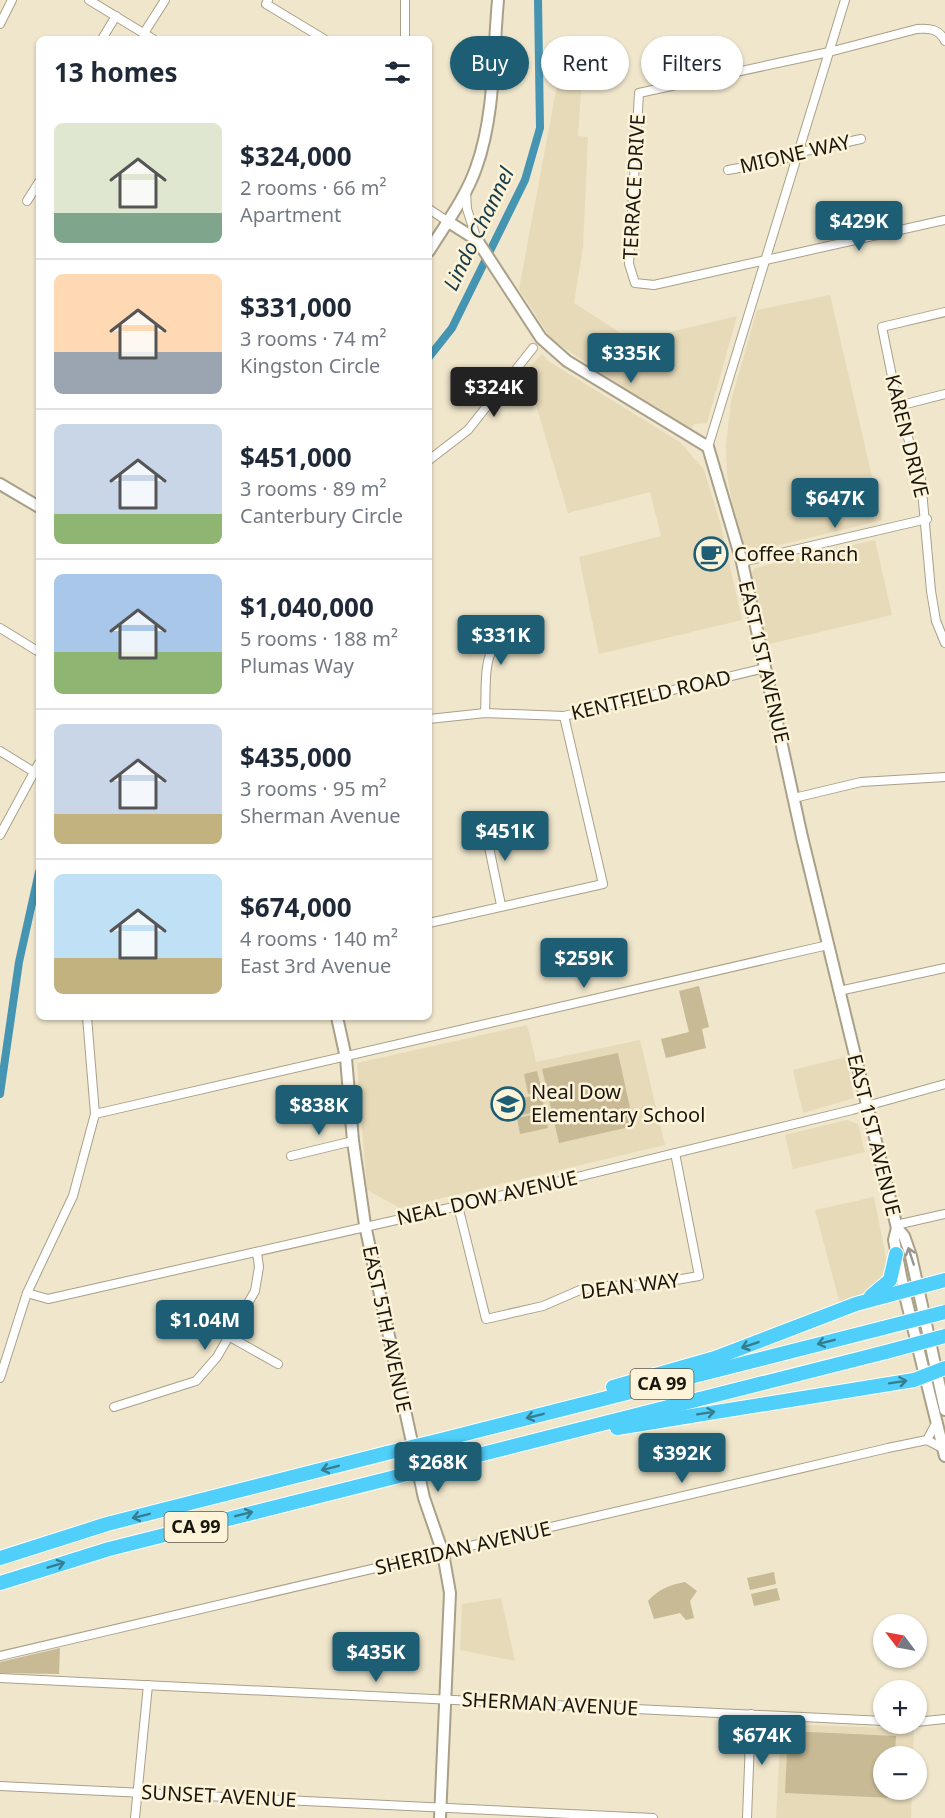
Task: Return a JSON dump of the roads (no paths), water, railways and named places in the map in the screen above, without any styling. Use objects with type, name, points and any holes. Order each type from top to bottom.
[{"type":"highway","points":[[856,1304],[885,1287],[893,1273],[897,1254]]},
{"type":"highway","points":[[564,1408],[579,1399],[715,1358],[856,1304],[945,1281]]},
{"type":"highway","name":"CA 99","points":[[0,1558],[107,1524],[945,1312]]},
{"type":"highway","name":"CA 99","points":[[0,1583],[110,1549],[945,1336]]},
{"type":"highway","points":[[565,1433],[607,1429],[912,1380],[935,1371]]},
{"type":"street","points":[[0,24],[12,0]]},
{"type":"street","points":[[89,0],[148,36]]},
{"type":"street","points":[[144,33],[165,0]]},
{"type":"street","points":[[268,0],[266,4],[319,36]]},
{"type":"street","points":[[405,0],[405,36]]},
{"type":"street","points":[[432,246],[476,169],[487,124],[498,0]]},
{"type":"street","points":[[466,187],[467,209],[477,240],[541,338],[567,361],[708,447],[801,152],[845,0]]},
{"type":"street","points":[[104,36],[116,16]]},
{"type":"street","name":"TERRACE DRIVE","points":[[945,41],[938,31],[929,28],[917,29],[829,52],[639,93],[629,264],[635,283],[654,285],[945,220]]},
{"type":"street","name":"MIONE WAY","points":[[728,170],[778,161],[801,152],[861,139]]},
{"type":"street","points":[[27,201],[36,187]]},
{"type":"street","points":[[432,211],[477,240]]},
{"type":"street","name":"KAREN DRIVE","points":[[945,312],[882,327],[898,406],[921,479],[927,519],[931,591],[936,621],[945,642]]},
{"type":"street","points":[[432,458],[468,430],[533,348]]},
{"type":"street","points":[[898,406],[945,394]]},
{"type":"street","name":"EAST 1ST AVENUE","points":[[708,447],[742,562],[828,945],[896,1227],[894,1240],[904,1291],[935,1371],[936,1423],[944,1452]]},
{"type":"street","points":[[0,484],[36,505]]},
{"type":"street","points":[[742,562],[927,519]]},
{"type":"street","points":[[484,713],[492,648],[504,634],[532,627]]},
{"type":"street","points":[[0,628],[36,650]]},
{"type":"street","name":"KENTFIELD ROAD","points":[[432,719],[484,713],[564,716],[765,668]]},
{"type":"street","points":[[432,921],[603,884],[564,716]]},
{"type":"street","points":[[0,751],[34,772]]},
{"type":"street","points":[[0,835],[36,768]]},
{"type":"street","points":[[794,798],[861,782],[945,777]]},
{"type":"street","points":[[484,823],[501,906]]},
{"type":"street","points":[[95,1114],[346,1058],[828,945]]},
{"type":"street","points":[[839,991],[945,968]]},
{"type":"street","points":[[0,1378],[27,1293],[73,1196],[95,1114],[87,1020]]},
{"type":"street","name":"EAST 5TH AVENUE","points":[[338,1020],[346,1058],[352,1142],[365,1225],[424,1498],[443,1553],[450,1602],[440,1813]]},
{"type":"street","name":"NEAL DOW AVENUE","points":[[27,1293],[48,1299],[257,1252],[365,1225],[458,1206],[945,1084]]},
{"type":"street","points":[[291,1156],[352,1142]]},
{"type":"street","name":"DEAN WAY","points":[[458,1206],[486,1319],[543,1306],[580,1290],[605,1286],[647,1285],[699,1276],[675,1153]]},
{"type":"street","points":[[896,1227],[945,1214]]},
{"type":"street","name":"EAST 1ST AVENUE","points":[[896,1227],[904,1236],[911,1256],[945,1410]]},
{"type":"street","points":[[114,1407],[196,1381],[230,1337],[255,1291],[259,1267],[257,1252]]},
{"type":"street","points":[[230,1337],[278,1364]]},
{"type":"street","points":[[936,1423],[927,1440],[944,1452]]},
{"type":"street","name":"SHERIDAN AVENUE","points":[[0,1656],[927,1440]]},
{"type":"street","name":"SHERMAN AVENUE","points":[[0,1678],[873,1720]]},
{"type":"street","points":[[135,1818],[148,1685]]},
{"type":"street","points":[[747,1818],[751,1714]]},
{"type":"street","points":[[927,1721],[945,1719]]},
{"type":"street","name":"SUNSET AVENUE","points":[[0,1786],[136,1792],[440,1813],[653,1818]]},
{"type":"waterway","name":"Lindo Channel","points":[[432,353],[452,328],[525,180],[540,128],[538,0]]},
{"type":"waterway","name":"Lindo Channel","points":[[0,1094],[19,962],[36,886]]},
{"type":"place","name":"Coffee Ranch","points":[[711,554]]},
{"type":"place","name":"Neal Dow Elementary School","points":[[508,1104]]}]
